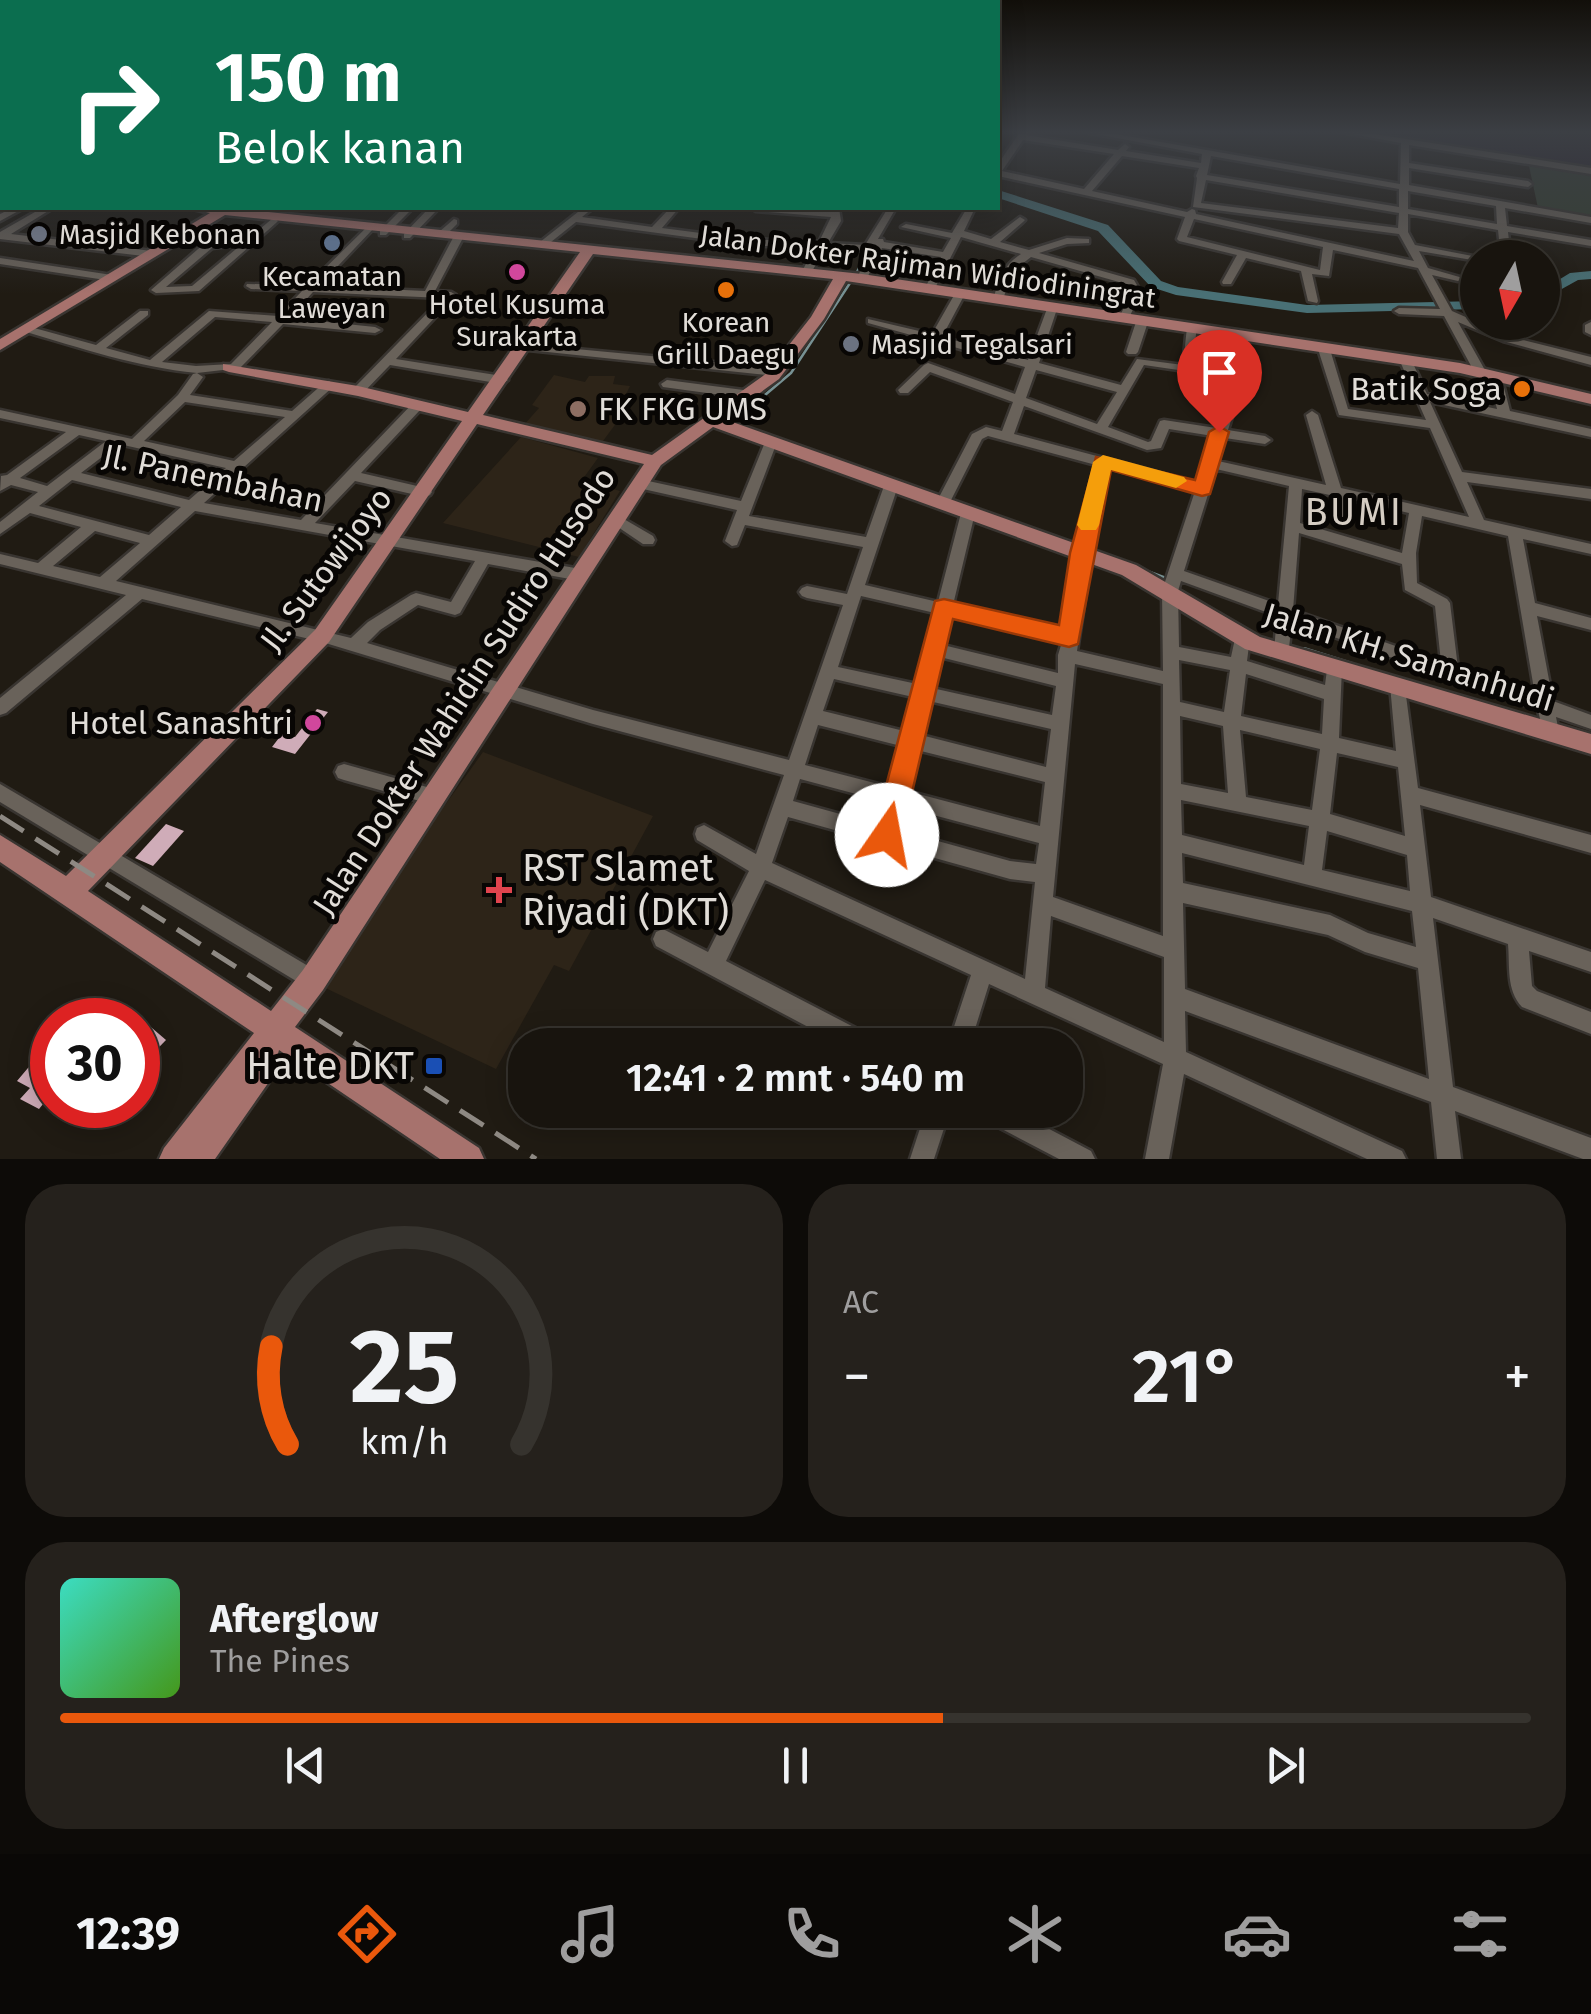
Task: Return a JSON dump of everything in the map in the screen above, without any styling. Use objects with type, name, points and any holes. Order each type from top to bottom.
[{"type":"main road","points":[[0,345],[223,210]]},
{"type":"main road","name":"Jalan Dokter Rajiman Widiodiningrat","points":[[233,210],[409,233],[442,234],[456,229],[544,244],[862,278],[1405,359],[1591,399]]},
{"type":"main road","name":"Jl. Sutowijoyo","points":[[69,892],[322,636],[476,420],[590,248]]},
{"type":"main road","name":"Jalan Dokter Wahidin Sudiro Husodo","points":[[272,1036],[314,980],[655,461],[777,372],[842,276]]},
{"type":"main road","points":[[8,323],[27,329]]},
{"type":"main road","points":[[233,366],[329,384],[655,461]]},
{"type":"main road","name":"Jalan KH. Samanhudi","points":[[712,421],[891,486],[946,498],[968,513],[1173,582],[1242,638],[1398,685],[1548,721],[1591,744]]},
{"type":"main road","points":[[0,847],[272,1036],[468,1159]]},
{"type":"main road","points":[[175,1159],[250,1058],[272,1036]]},
{"type":"main road","points":[[196,1159],[260,1068],[272,1036]]},
{"type":"street","points":[[1056,186],[1458,278]]},
{"type":"street","points":[[1085,193],[1091,186]]},
{"type":"street","points":[[1199,186],[1196,206],[1181,239],[1326,274],[1328,247]]},
{"type":"street","points":[[1256,186],[1591,242]]},
{"type":"street","points":[[1250,214],[1256,186]]},
{"type":"street","points":[[1390,186],[1591,220]]},
{"type":"street","points":[[1495,186],[1506,240]]},
{"type":"street","points":[[1401,188],[1402,232],[1443,306],[1488,374],[1504,414]]},
{"type":"street","points":[[1196,206],[1402,232]]},
{"type":"street","points":[[1,236],[45,210]]},
{"type":"street","points":[[27,329],[152,364],[200,372],[233,366],[308,290],[405,210]]},
{"type":"street","points":[[409,233],[432,210]]},
{"type":"street","points":[[544,244],[585,210]]},
{"type":"street","points":[[656,228],[673,210]]},
{"type":"street","points":[[807,271],[836,211],[810,210]]},
{"type":"street","points":[[862,278],[891,210]]},
{"type":"street","points":[[877,241],[900,210]]},
{"type":"street","points":[[930,288],[969,210]]},
{"type":"street","points":[[573,219],[698,237],[820,246],[877,241],[944,255]]},
{"type":"street","points":[[996,241],[1020,220]]},
{"type":"street","points":[[226,244],[210,244],[156,290],[195,290],[273,221]]},
{"type":"street","points":[[906,228],[996,241],[1131,283],[1136,292],[1126,316]]},
{"type":"street","points":[[430,291],[456,229]]},
{"type":"street","points":[[1,236],[152,254]]},
{"type":"street","points":[[999,298],[1009,268],[1072,238],[1086,240]]},
{"type":"street","points":[[1410,247],[1460,255]]},
{"type":"street","points":[[1226,282],[1243,254]]},
{"type":"street","points":[[0,261],[112,278]]},
{"type":"street","points":[[1306,270],[1313,301]]},
{"type":"street","points":[[251,286],[430,291],[450,298],[358,391]]},
{"type":"street","points":[[936,338],[961,292]]},
{"type":"street","points":[[1007,435],[1053,306]]},
{"type":"street","points":[[1399,310],[1443,306],[1507,339],[1591,360]]},
{"type":"street","points":[[152,364],[213,312],[375,330]]},
{"type":"street","points":[[96,350],[144,314]]},
{"type":"street","points":[[1132,352],[1143,319]]},
{"type":"street","points":[[872,320],[1124,390]]},
{"type":"street","points":[[1100,430],[1142,361],[1188,369],[1193,327]]},
{"type":"street","points":[[1156,1159],[1175,1060],[1170,707],[1173,582],[1242,366],[1240,334]]},
{"type":"street","points":[[1323,346],[1344,412],[1434,424]]},
{"type":"street","points":[[524,347],[777,372]]},
{"type":"street","points":[[1405,359],[1479,524]]},
{"type":"street","points":[[389,360],[502,380]]},
{"type":"street","points":[[904,390],[928,366],[1150,446],[1156,445],[1164,424],[1265,440]]},
{"type":"street","points":[[136,442],[182,398],[200,372]]},
{"type":"street","points":[[105,582],[329,384]]},
{"type":"street","points":[[667,384],[751,394]]},
{"type":"street","points":[[1422,396],[1591,433]]},
{"type":"street","points":[[182,398],[296,415]]},
{"type":"street","points":[[304,526],[418,406]]},
{"type":"street","points":[[0,414],[237,466]]},
{"type":"street","points":[[1312,415],[1347,516]]},
{"type":"street","points":[[3,481],[78,430]]},
{"type":"street","points":[[946,498],[978,435],[990,431],[1202,489]]},
{"type":"street","points":[[0,529],[117,439]]},
{"type":"street","points":[[732,541],[771,442]]},
{"type":"street","points":[[1034,993],[1068,646],[1082,549],[1103,462]]},
{"type":"street","points":[[1212,464],[1591,549]]},
{"type":"street","name":"Jl. Panembahan","points":[[70,475],[194,506],[582,575]]},
{"type":"street","points":[[354,476],[425,492]]},
{"type":"street","points":[[1458,476],[1591,494]]},
{"type":"street","points":[[3,481],[50,491]]},
{"type":"street","points":[[640,484],[870,543]]},
{"type":"street","points":[[1282,651],[1296,484]]},
{"type":"street","points":[[714,964],[762,868],[891,486]]},
{"type":"street","points":[[28,508],[150,541]]},
{"type":"street","points":[[1416,510],[1408,560],[1410,586],[1442,603],[1450,672]]},
{"type":"street","points":[[887,835],[968,513]]},
{"type":"street","points":[[617,520],[648,540]]},
{"type":"street","points":[[41,568],[92,526]]},
{"type":"street","points":[[1295,527],[1408,560]]},
{"type":"street","points":[[1515,532],[1548,721]]},
{"type":"street","points":[[0,558],[322,636],[505,692],[1050,837]]},
{"type":"street","points":[[354,646],[374,626],[416,600],[454,609],[484,558]]},
{"type":"street","points":[[1173,582],[1286,612],[1450,672],[1548,721],[1591,722]]},
{"type":"street","points":[[0,708],[141,591]]},
{"type":"street","points":[[807,592],[944,608],[1170,679]]},
{"type":"street","points":[[1527,607],[1591,624]]},
{"type":"street","points":[[1238,805],[1233,719],[1242,638]]},
{"type":"street","points":[[933,649],[1064,680]]},
{"type":"street","points":[[1170,652],[1238,665],[1332,695]]},
{"type":"street","points":[[1312,875],[1330,742],[1334,666]]},
{"type":"street","points":[[828,671],[1061,724]]},
{"type":"street","points":[[1398,685],[1450,1159]]},
{"type":"street","points":[[1170,707],[1404,761]]},
{"type":"street","points":[[814,716],[1056,776]]},
{"type":"street","points":[[344,772],[434,797]]},
{"type":"street","points":[[1172,790],[1320,820],[1415,848]]},
{"type":"street","points":[[0,792],[314,980]]},
{"type":"street","points":[[1408,793],[1591,844]]},
{"type":"street","points":[[783,807],[1010,870],[1046,874]]},
{"type":"street","points":[[704,834],[762,868],[1370,1154],[1394,1159]]},
{"type":"street","points":[[1172,842],[1422,904],[1591,962]]},
{"type":"street","points":[[1173,891],[1330,925],[1364,942],[1429,960]]},
{"type":"street","points":[[1043,903],[1174,950]]},
{"type":"street","points":[[1518,936],[1522,991],[1530,999],[1591,1023]]},
{"type":"street","points":[[663,939],[833,1028]]},
{"type":"street","points":[[965,1028],[983,971]]},
{"type":"street","points":[[1174,996],[1591,1150]]},
{"type":"street","points":[[922,1159],[932,1128]]},
{"type":"street","points":[[1024,1128],[1083,1159]]},
{"type":"shaded area","name":"FK FKG UMS","points":[[554,375],[585,382],[589,376],[615,376],[613,384],[630,386],[618,410],[623,414],[600,445],[524,425],[539,408],[532,405]]},
{"type":"shaded area","points":[[521,437],[598,458],[582,480],[620,491],[579,557],[443,523]]},
{"type":"shaded area","name":"RST Slamet Riyadi (DKT)","points":[[483,752],[653,816],[569,971],[554,965],[519,1028],[508,1028],[508,1047],[496,1069],[317,984]]},
{"type":"green space","points":[[1533,186],[1591,186],[1591,217],[1538,208]]},
{"type":"building","name":"Hotel Sanashtri","points":[[317,709],[328,712],[295,754],[272,747],[282,734],[295,737]]},
{"type":"building","points":[[166,824],[184,831],[153,866],[135,858]]},
{"type":"building","points":[[30,1066],[30,1088],[17,1081]]},
{"type":"building","points":[[30,1088],[30,1104],[20,1099]]},
{"type":"waterway","points":[[1000,195],[1103,228],[1156,284],[1176,291],[1307,309],[1460,305]]},
{"type":"waterway","points":[[857,272],[868,249]]},
{"type":"waterway","points":[[1560,285],[1575,276],[1591,275]]},
{"type":"waterway","points":[[815,451],[733,422],[791,373],[850,283]]},
{"type":"waterway","points":[[1143,570],[1167,579]]},
{"type":"waterway","points":[[1304,649],[1352,664]]},
{"type":"railway","points":[[0,816],[536,1159]]},
{"type":"slow traffic","points":[[1088,525],[1103,462],[1176,481]]},
{"type":"place","name":"Masjid Kebonan","points":[[39,234]]},
{"type":"place","name":"Kecamatan Laweyan","points":[[332,243]]},
{"type":"place","name":"Hotel Kusuma Surakarta","points":[[517,272]]},
{"type":"place","name":"Korean Grill Daegu","points":[[726,290]]},
{"type":"place","name":"Masjid Tegalsari","points":[[851,344]]},
{"type":"place","name":"Batik Soga","points":[[1522,389]]},
{"type":"place","name":"FK FKG UMS","points":[[578,409]]},
{"type":"place","name":"Hotel Sanashtri","points":[[313,723]]},
{"type":"place","name":"RST Slamet Riyadi (DKT)","points":[[499,890]]},
{"type":"place","name":"Halte DKT","points":[[434,1066]]},
{"type":"district","name":"BUMI","points":[[1354,512]]},
{"type":"route","points":[[887,835],[944,608],[1069,637],[1081,553],[1103,462],[1202,489],[1219,432]]}]
